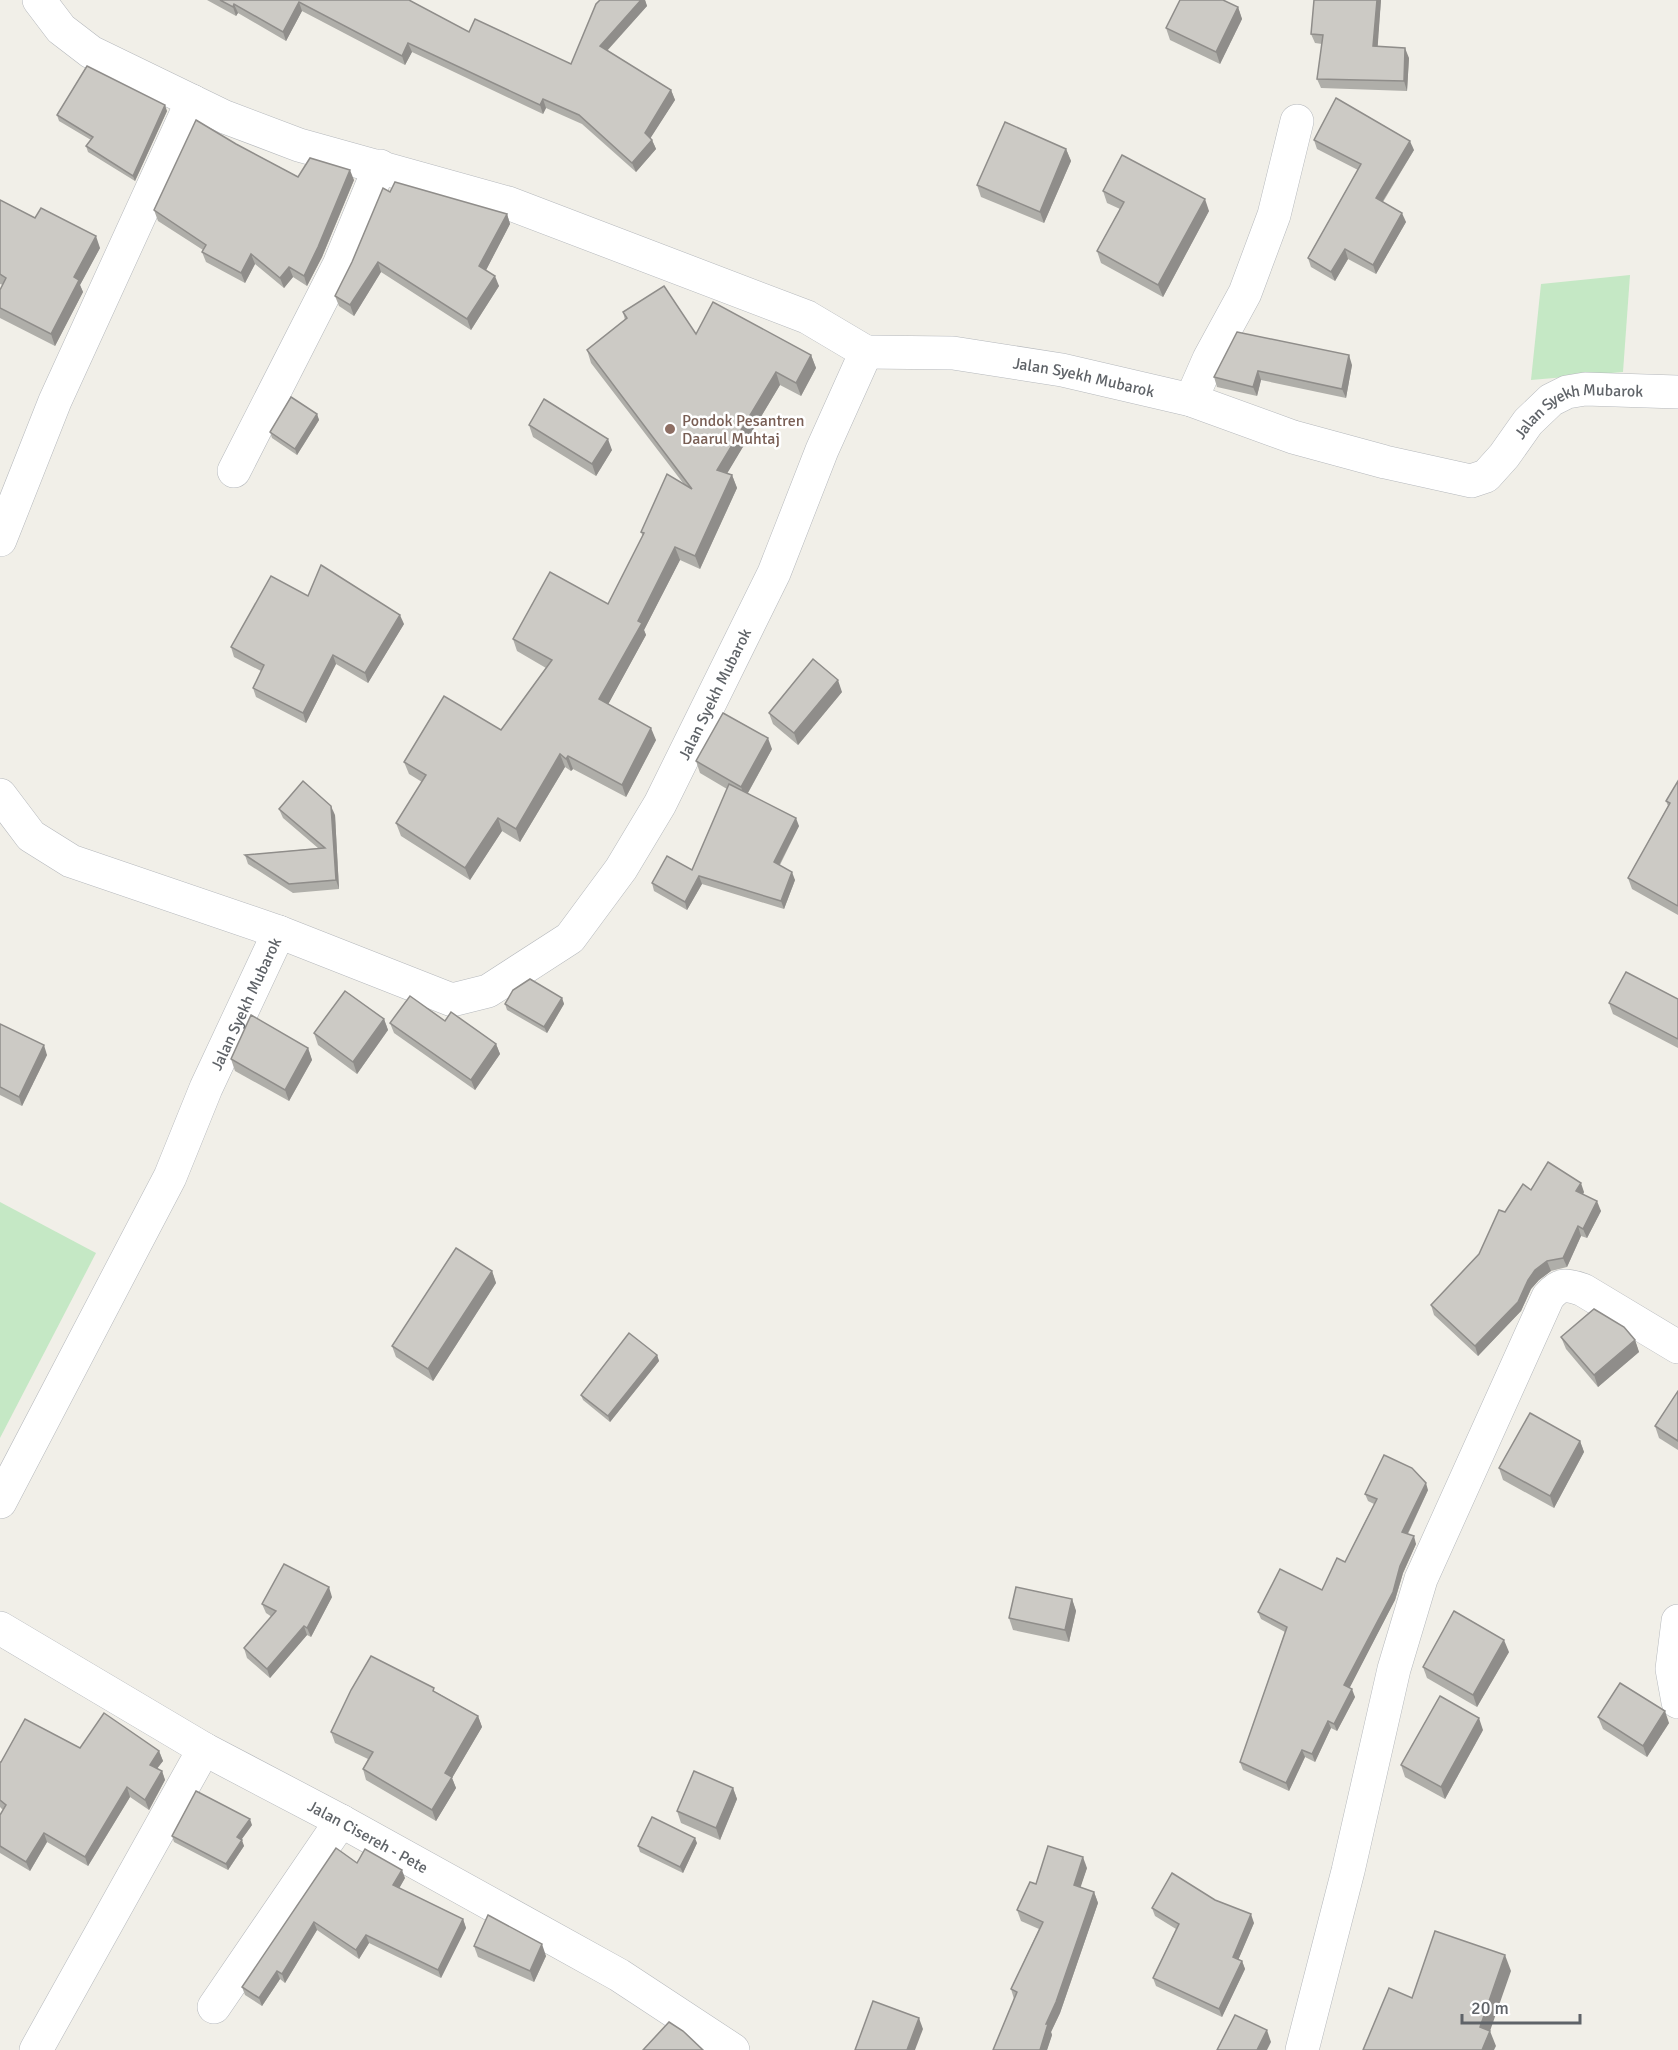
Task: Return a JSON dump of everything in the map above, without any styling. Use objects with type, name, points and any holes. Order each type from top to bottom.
[{"type":"street","points":[[39,0],[61,29],[91,52],[225,117],[299,145],[508,202],[807,316],[866,352]]},
{"type":"street","points":[[0,540],[56,400],[192,101]]},
{"type":"street","points":[[1191,400],[1209,358],[1245,293],[1274,215],[1297,121]]},
{"type":"street","points":[[234,471],[339,265],[380,166]]},
{"type":"street","name":"Jalan Syekh Mubarok","points":[[0,1502],[170,1177],[206,1088],[279,932],[452,1000],[488,991],[570,938],[621,869],[660,804],[774,573],[822,450],[866,352],[953,352],[1062,370],[1191,400],[1293,437],[1384,462],[1471,481],[1486,476],[1504,456],[1528,422],[1551,400],[1567,392],[1585,388],[1678,392]]},
{"type":"street","points":[[0,795],[31,837],[71,861],[279,932]]},
{"type":"street","points":[[1302,2050],[1348,1871],[1394,1669],[1421,1579],[1548,1297],[1556,1288],[1568,1285],[1582,1290],[1678,1347]]},
{"type":"street","points":[[1678,1621],[1672,1669],[1678,1702]]},
{"type":"street","name":"Jalan Cisereh - Pete","points":[[0,1628],[204,1749],[341,1821],[619,1976],[733,2050]]},
{"type":"street","points":[[36,2050],[204,1749]]},
{"type":"street","points":[[214,2007],[341,1821]]},
{"type":"green space","points":[[1630,275],[1623,372],[1531,380],[1541,284]]},
{"type":"green space","points":[[0,1202],[96,1253],[0,1438]]},
{"type":"building","points":[[220,0],[409,0],[469,32],[475,19],[571,64],[596,4],[600,0],[641,0],[600,46],[671,90],[645,133],[652,140],[632,163],[579,115],[543,99],[540,105],[408,43],[402,56],[299,2],[283,32],[234,4],[233,7]]},
{"type":"building","points":[[1180,0],[1223,0],[1238,7],[1216,52],[1166,28]]},
{"type":"building","points":[[1314,0],[1377,0],[1373,46],[1405,48],[1404,81],[1317,79],[1323,35],[1311,34]]},
{"type":"building","points":[[87,66],[165,105],[133,176],[86,146],[93,137],[57,115]]},
{"type":"building","points":[[1336,98],[1410,141],[1376,198],[1402,213],[1373,265],[1345,249],[1331,272],[1308,258],[1361,164],[1314,140]]},
{"type":"building","points":[[196,120],[298,177],[310,158],[350,170],[304,276],[289,267],[280,278],[251,254],[241,273],[202,252],[206,245],[154,210]]},
{"type":"building","points":[[1005,122],[1066,149],[1040,212],[977,185]]},
{"type":"building","points":[[1122,155],[1205,199],[1158,285],[1097,251],[1124,202],[1103,191]]},
{"type":"building","points":[[395,182],[507,214],[479,266],[495,276],[467,319],[378,262],[350,305],[335,296],[383,188],[390,192]]},
{"type":"building","points":[[0,200],[35,218],[41,208],[96,236],[74,277],[79,280],[51,334],[0,308],[0,290],[6,278],[0,274]]},
{"type":"building","points":[[664,286],[696,334],[713,302],[811,355],[796,383],[776,372],[717,470],[732,475],[695,556],[675,547],[638,621],[642,623],[599,699],[651,728],[622,785],[560,754],[516,829],[498,818],[465,868],[396,823],[426,775],[404,762],[444,696],[501,730],[552,660],[513,639],[550,572],[608,604],[644,533],[641,532],[667,474],[692,489],[587,350],[627,318],[623,312]]},
{"type":"building","points":[[1237,332],[1349,355],[1342,389],[1258,371],[1253,387],[1214,377]]},
{"type":"building","points":[[291,397],[317,414],[295,449],[270,432]]},
{"type":"building","points":[[544,399],[608,439],[592,464],[529,425]]},
{"type":"building","points":[[321,565],[400,615],[365,673],[333,655],[303,713],[253,688],[264,665],[231,647],[271,576],[308,596]]},
{"type":"building","points":[[813,659],[838,680],[794,733],[769,713]]},
{"type":"building","points":[[723,713],[768,738],[741,787],[696,761]]},
{"type":"building","points":[[303,781],[331,806],[336,880],[289,884],[245,855],[325,848],[279,809]]},
{"type":"building","points":[[1678,781],[1678,906],[1628,878],[1670,803],[1666,801]]},
{"type":"building","points":[[729,784],[796,818],[774,862],[792,872],[781,901],[699,876],[685,902],[652,883],[667,856],[692,870]]},
{"type":"building","points":[[1626,972],[1678,999],[1678,1039],[1609,1003]]},
{"type":"building","points":[[530,979],[562,998],[544,1027],[505,1004],[513,990]]},
{"type":"building","points":[[345,991],[384,1019],[353,1062],[314,1033]]},
{"type":"building","points":[[410,996],[445,1021],[451,1012],[496,1044],[471,1080],[390,1023]]},
{"type":"building","points":[[251,1015],[308,1048],[285,1090],[231,1059]]},
{"type":"building","points":[[0,1024],[44,1045],[19,1097],[0,1087]]},
{"type":"building","points":[[1548,1162],[1581,1183],[1576,1191],[1597,1201],[1583,1229],[1578,1226],[1563,1258],[1547,1261],[1535,1270],[1518,1302],[1475,1346],[1431,1305],[1479,1254],[1499,1210],[1505,1212],[1523,1184],[1531,1190]]},
{"type":"building","points":[[456,1248],[492,1271],[428,1369],[392,1346]]},
{"type":"building","points":[[1594,1309],[1624,1327],[1635,1340],[1594,1375],[1561,1337]]},
{"type":"building","points":[[629,1333],[657,1355],[608,1416],[581,1395]]},
{"type":"building","points":[[1678,1391],[1678,1441],[1655,1426]]},
{"type":"building","points":[[1530,1413],[1580,1441],[1550,1496],[1499,1468]]},
{"type":"building","points":[[1384,1455],[1412,1468],[1426,1483],[1402,1532],[1414,1536],[1400,1566],[1393,1592],[1344,1685],[1352,1689],[1334,1724],[1328,1721],[1312,1754],[1302,1750],[1286,1783],[1240,1762],[1287,1627],[1258,1612],[1280,1569],[1322,1590],[1337,1558],[1345,1562],[1377,1499],[1365,1494]]},
{"type":"building","points":[[284,1564],[329,1587],[307,1628],[304,1626],[267,1669],[244,1648],[276,1611],[262,1604]]},
{"type":"building","points":[[1016,1587],[1072,1599],[1065,1630],[1009,1618]]},
{"type":"building","points":[[1454,1611],[1504,1640],[1473,1695],[1423,1667]]},
{"type":"building","points":[[371,1656],[434,1688],[433,1691],[478,1716],[445,1773],[452,1777],[432,1810],[363,1769],[373,1752],[331,1732],[351,1690]]},
{"type":"building","points":[[1620,1683],[1665,1711],[1643,1746],[1598,1717]]},
{"type":"building","points":[[1440,1696],[1479,1718],[1441,1787],[1401,1765]]},
{"type":"building","points":[[104,1713],[159,1751],[150,1765],[162,1771],[145,1800],[127,1787],[85,1857],[44,1833],[26,1862],[0,1846],[0,1815],[6,1805],[0,1800],[0,1762],[25,1719],[80,1748]]},
{"type":"building","points":[[694,1771],[733,1788],[716,1828],[677,1811]]},
{"type":"building","points":[[196,1791],[250,1819],[237,1837],[242,1840],[226,1864],[172,1836]]},
{"type":"building","points":[[652,1817],[695,1838],[680,1867],[638,1846]]},
{"type":"building","points":[[1048,1846],[1083,1857],[1074,1885],[1094,1892],[1056,2002],[1046,2024],[1048,2024],[1040,2050],[993,2050],[1017,1992],[1011,1989],[1043,1922],[1017,1910],[1030,1882],[1036,1884]]},
{"type":"building","points":[[336,1848],[357,1863],[365,1849],[402,1870],[393,1885],[463,1919],[438,1970],[366,1935],[356,1950],[314,1922],[282,1974],[277,1971],[259,1998],[242,1987]]},
{"type":"building","points":[[1172,1873],[1215,1900],[1251,1914],[1233,1957],[1242,1961],[1219,2009],[1153,1978],[1179,1924],[1152,1908]]},
{"type":"building","points":[[488,1915],[542,1944],[530,1971],[474,1946]]},
{"type":"building","points":[[1435,1931],[1505,1955],[1480,2027],[1490,2031],[1482,2050],[1363,2050],[1389,1988],[1412,1998]]},
{"type":"building","points":[[873,2001],[919,2018],[907,2050],[855,2050]]},
{"type":"building","points":[[1235,2015],[1267,2030],[1257,2050],[1217,2050]]},
{"type":"building","points":[[669,2022],[683,2031],[703,2050],[643,2050]]},
{"type":"place","name":"Pondok Pesantren Daarul Muhtaj","points":[[670,429]]}]
